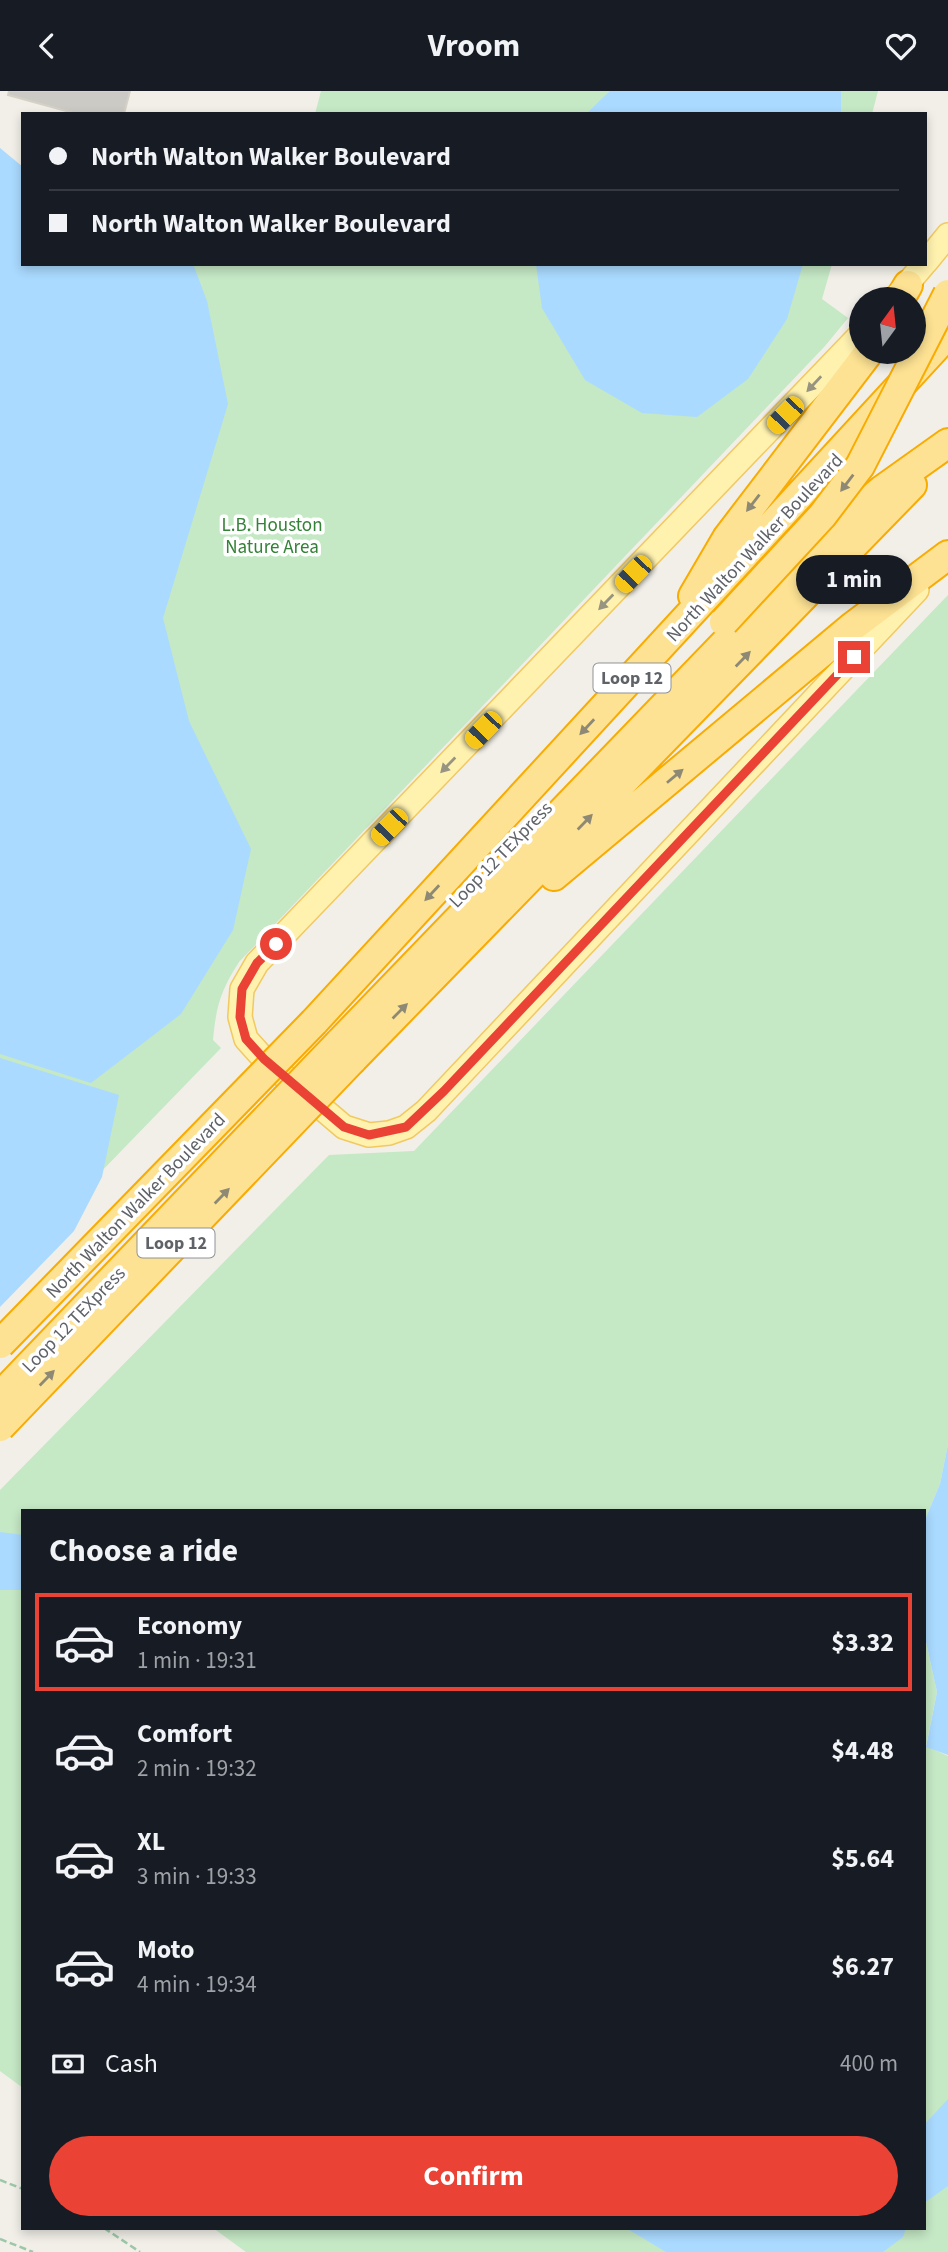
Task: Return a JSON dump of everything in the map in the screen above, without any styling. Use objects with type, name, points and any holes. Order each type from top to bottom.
[{"type":"highway","name":"Loop 12 TEXpress","points":[[0,1396],[333,1039],[728,627],[822,516],[860,466],[948,294]]},
{"type":"highway","name":"North Walton Walker Boulevard","points":[[0,1427],[333,1039],[668,639],[948,334]]},
{"type":"highway","points":[[668,639],[727,538],[860,364]]},
{"type":"highway","name":"Loop 12 TEXpress","points":[[728,627],[882,490],[948,445]]},
{"type":"highway","name":"North Walton Walker Boulevard","points":[[0,1344],[333,1039],[452,959],[948,445]]},
{"type":"highway","points":[[452,959],[852,627],[948,556]]},
{"type":"highway","name":"Loop 12 TEXpress","points":[[0,1375],[333,1039]]},
{"type":"main road","points":[[927,261],[948,235]]},
{"type":"main road","points":[[910,282],[923,266]]},
{"type":"main road","points":[[849,346],[257,963],[242,989],[240,1017],[246,1039],[264,1059],[344,1127],[369,1135],[406,1127],[435,1101],[948,556]]},
{"type":"path","points":[[0,2180],[21,2188]]},
{"type":"path","points":[[107,2230],[140,2252]]},
{"type":"path","points":[[0,2239],[33,2252]]},
{"type":"green space","points":[[321,91],[878,91],[873,112],[316,112]]},
{"type":"green space","name":"L.B. Houston Nature Area","points":[[0,190],[21,258],[21,266],[831,266],[822,299],[848,318],[825,346],[239,962],[224,990],[216,1017],[213,1040],[221,1048],[0,1276]]},
{"type":"green space","points":[[948,595],[948,1444],[940,1484],[926,1517],[926,1509],[21,1509],[21,2087],[0,2071],[0,1490],[329,1155],[414,1151]]},
{"type":"green space","points":[[926,1642],[937,1692],[926,1746]]},
{"type":"green space","points":[[926,1746],[948,1756],[948,2252],[246,2252],[216,2230],[926,2230]]},
{"type":"water","points":[[610,91],[841,91],[841,112],[588,112]]},
{"type":"water","points":[[0,148],[21,165],[21,266],[194,266],[207,301],[228,404],[163,618],[189,721],[251,849],[233,930],[181,1014],[91,1083],[0,1054]]},
{"type":"water","points":[[536,266],[802,266],[787,319],[748,379],[697,417],[642,413],[585,380],[542,308]]},
{"type":"water","points":[[0,1058],[119,1095],[102,1177],[74,1231],[0,1307]]},
{"type":"water","points":[[948,1444],[948,1755],[926,1747],[937,1692],[926,1642],[926,1517],[940,1484]]},
{"type":"water","points":[[0,1532],[21,1535],[21,1590],[0,1590]]},
{"type":"water","points":[[948,2099],[948,2186],[926,2202],[926,2123]]},
{"type":"water","points":[[629,2230],[905,2230],[903,2237],[883,2252],[666,2252]]},
{"type":"building","points":[[9,91],[130,91],[125,112],[70,112],[8,95]]},
{"type":"route","points":[[276,944],[257,963],[242,989],[240,1017],[246,1039],[264,1059],[344,1127],[369,1135],[389,1133],[406,1127],[426,1111],[854,657]]}]
